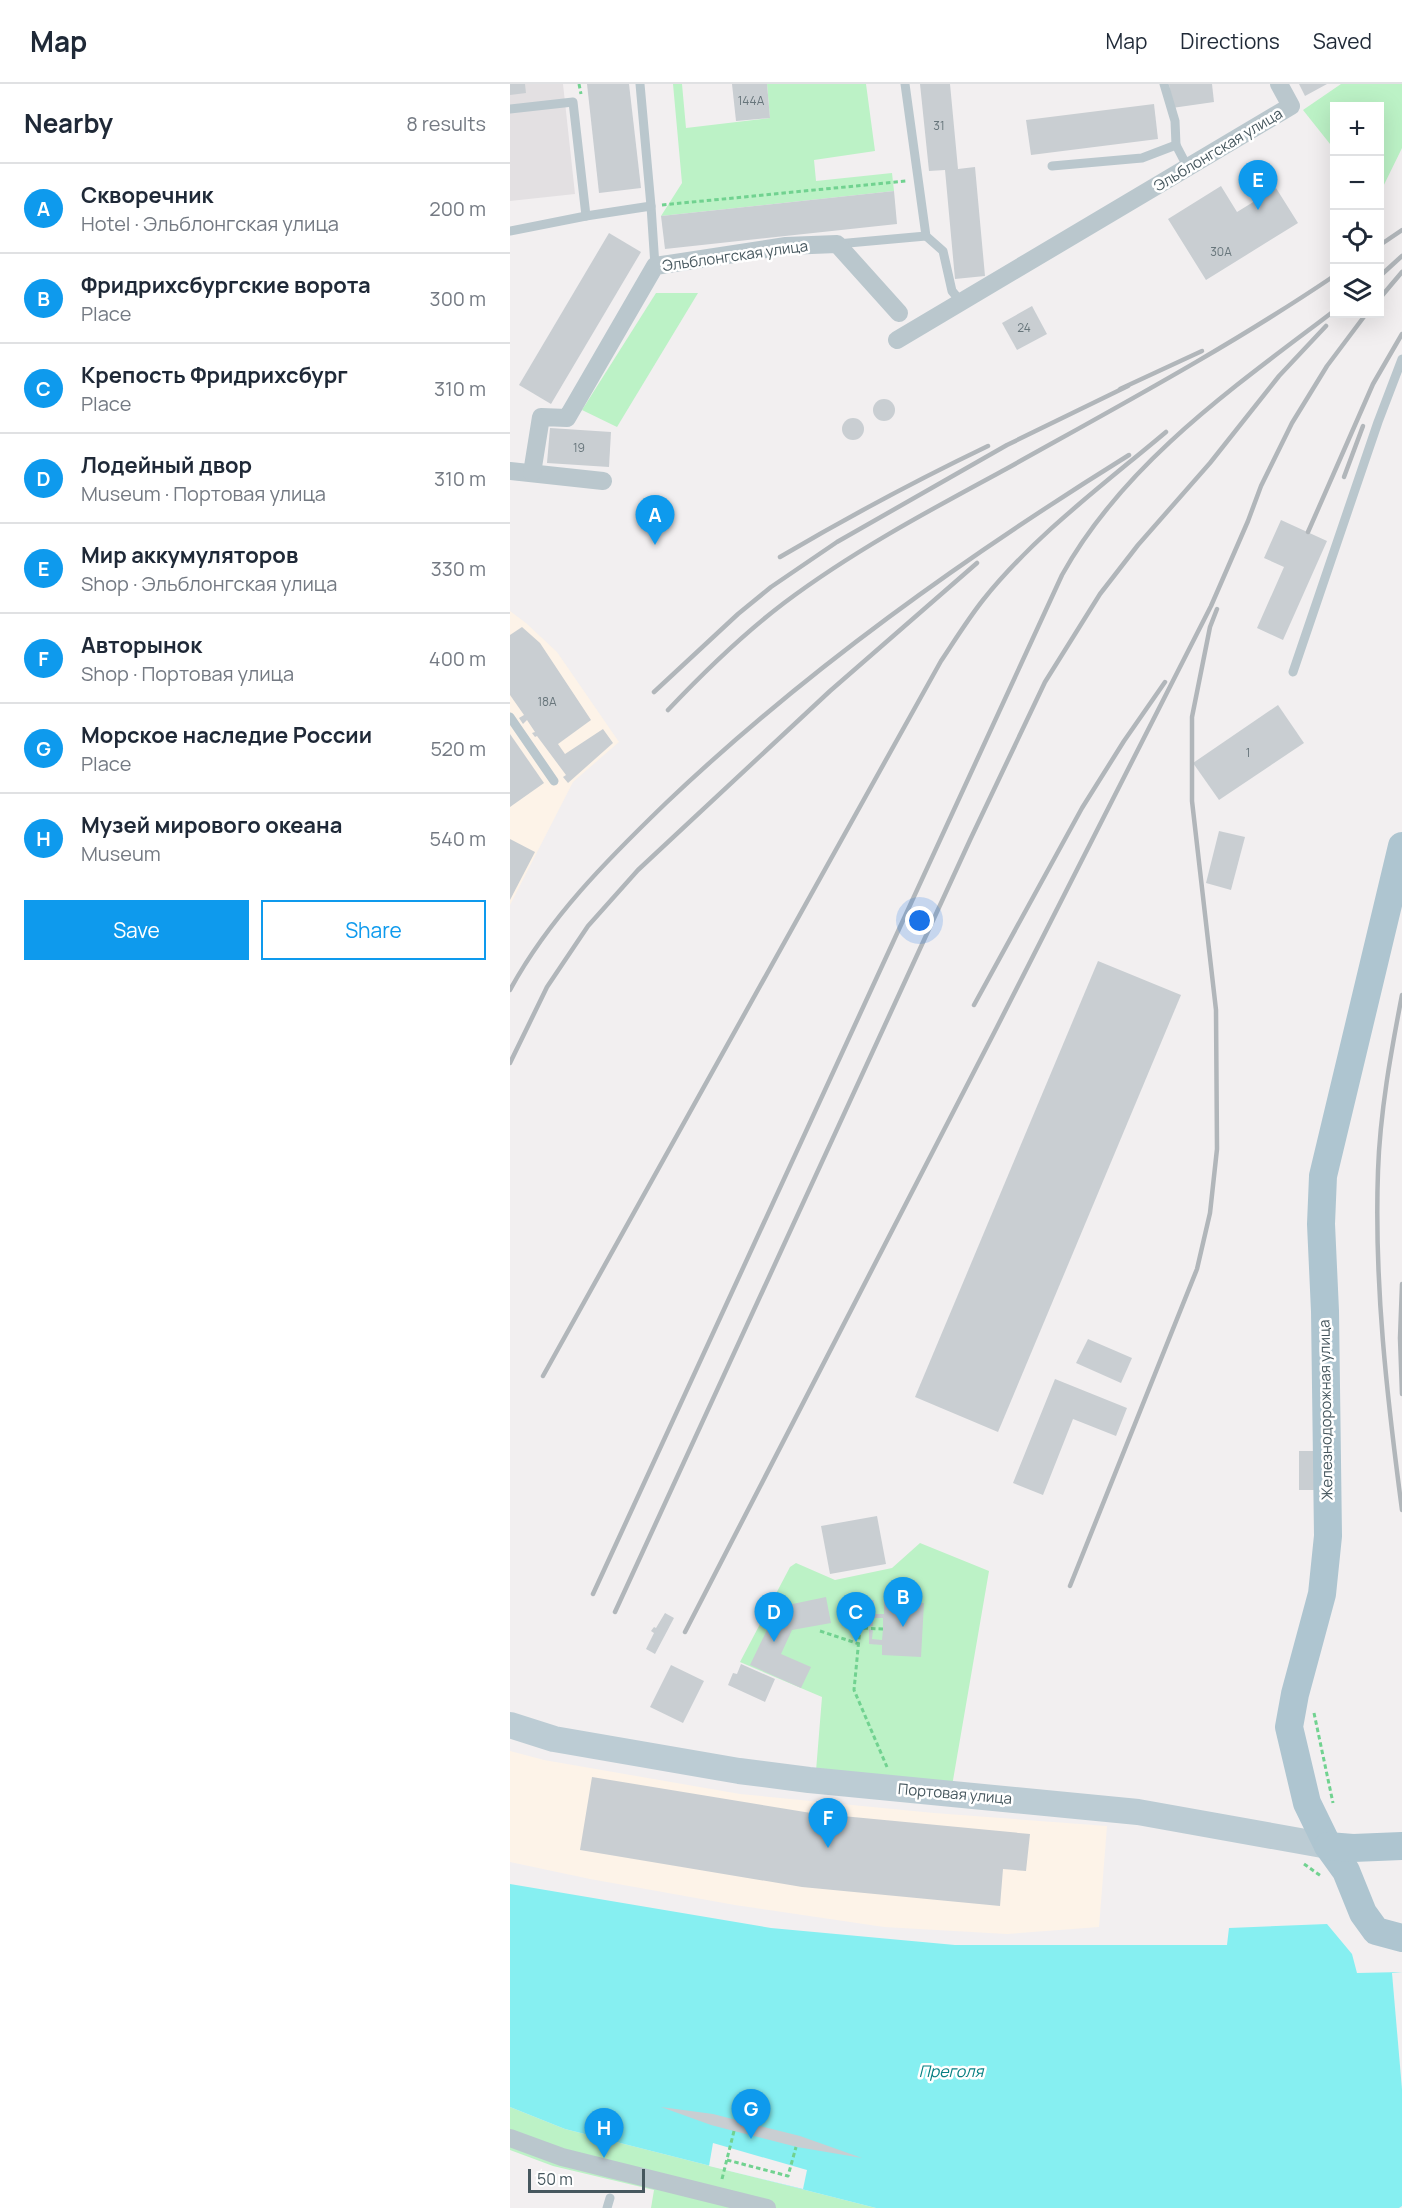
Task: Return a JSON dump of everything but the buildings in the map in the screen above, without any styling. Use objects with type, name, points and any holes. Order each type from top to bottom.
[{"type":"main road","name":"Железнодорожная улица","points":[[1401,859],[1323,1176],[1328,1536],[1322,1594],[1295,1694],[1289,1727],[1307,1803],[1328,1846],[1346,1871],[1364,1913],[1376,1932],[1402,1938]]},
{"type":"main road","name":"Портовая улица","points":[[510,1725],[554,1739],[739,1771],[1138,1812],[1328,1846],[1353,1848],[1402,1846]]},
{"type":"street","name":"Эльблонгская улица","points":[[897,340],[1291,106],[1279,84]]},
{"type":"street","name":"Эльблонгская улица","points":[[532,473],[541,417],[567,418],[656,266],[786,246],[837,244]]},
{"type":"street","points":[[837,244],[899,313]]},
{"type":"street","points":[[510,471],[603,482]]},
{"type":"street","points":[[510,2138],[562,2157],[767,2208]]},
{"type":"lane","points":[[639,84],[656,266]]},
{"type":"lane","points":[[905,84],[926,236],[943,252],[952,291],[962,303]]},
{"type":"lane","points":[[1164,84],[1175,121],[1176,145],[1188,168]]},
{"type":"lane","points":[[510,109],[573,102],[586,216]]},
{"type":"lane","points":[[1052,166],[1142,158],[1176,145]]},
{"type":"lane","points":[[510,231],[651,206]]},
{"type":"lane","points":[[837,244],[926,236]]},
{"type":"lane","points":[[1293,672],[1378,422],[1402,359]]},
{"type":"lane","points":[[510,717],[554,781]]},
{"type":"path","points":[[651,206],[918,180]]},
{"type":"path","points":[[883,1629],[860,1628],[854,1690],[897,1788]]},
{"type":"path","points":[[820,1631],[859,1644]]},
{"type":"path","points":[[718,2196],[734,2131]]},
{"type":"path","points":[[727,2160],[788,2176],[796,2147]]},
{"type":"shaded area","points":[[510,84],[563,84],[575,194],[510,201]]},
{"type":"shaded area","points":[[510,611],[557,652],[619,742],[573,782],[510,905]]},
{"type":"shaded area","points":[[510,1751],[544,1760],[740,1794],[934,1813],[1107,1826],[1099,1927],[1007,1934],[884,1927],[735,1905],[510,1862]]},
{"type":"green space","points":[[673,84],[682,84],[686,128],[770,118],[767,84],[866,84],[875,151],[814,160],[816,181],[892,173],[894,191],[661,216],[682,183]]},
{"type":"green space","points":[[1341,84],[1402,84],[1402,148],[1384,185],[1384,102],[1330,102],[1330,144],[1303,110]]},
{"type":"green space","points":[[656,293],[698,293],[617,427],[582,410]]},
{"type":"green space","points":[[920,1543],[989,1571],[952,1786],[816,1771],[822,1697],[740,1662],[790,1567],[796,1563],[835,1580],[892,1568]]},
{"type":"green space","points":[[510,2107],[565,2129],[876,2208],[651,2208],[654,2190],[553,2166],[510,2150]]},
{"type":"water","name":"Преголя","points":[[510,1884],[771,1928],[955,1945],[1227,1945],[1229,1928],[1327,1924],[1352,1954],[1357,1973],[1402,1972],[1402,2206],[1399,2208],[876,2208],[565,2129],[510,2107]]},
{"type":"pier","points":[[1402,1972],[1402,2089],[1392,1973]]},
{"type":"pier","points":[[713,2143],[807,2170],[803,2189],[709,2166]]},
{"type":"railway","points":[[1384,242],[1402,230]]},
{"type":"railway","points":[[1384,272],[1402,256]]},
{"type":"railway","points":[[1384,293],[1402,272]]},
{"type":"railway","points":[[668,710],[753,628],[837,566],[921,516],[1213,352],[1330,279]]},
{"type":"railway","points":[[593,1594],[1062,575],[1087,535],[1149,462],[1220,398],[1330,314]]},
{"type":"railway","points":[[685,1632],[1211,606],[1261,486],[1292,423],[1327,366],[1363,318]]},
{"type":"railway","points":[[615,1612],[1045,682],[1100,594],[1138,545],[1210,463],[1279,376],[1326,326]]},
{"type":"railway","points":[[1308,532],[1373,384],[1402,334]]},
{"type":"railway","points":[[1120,389],[1202,351]]},
{"type":"railway","points":[[654,692],[738,614],[771,587],[837,542],[1007,445],[1128,386]]},
{"type":"railway","points":[[1344,477],[1363,426]]},
{"type":"railway","points":[[543,1376],[956,637],[983,600],[1024,554],[1070,512],[1166,432]]},
{"type":"railway","points":[[780,557],[883,499],[988,446]]},
{"type":"railway","points":[[510,990],[543,938],[580,891],[644,824],[719,754],[774,707],[888,617],[1007,534],[1129,455]]},
{"type":"railway","points":[[510,1063],[547,987],[588,926],[638,870],[830,691],[977,563]]},
{"type":"railway","points":[[1070,1586],[1197,1269],[1210,1213],[1217,1149],[1216,1010],[1192,801],[1192,717],[1210,627],[1217,609]]},
{"type":"railway","points":[[974,1005],[1082,808],[1165,682]]},
{"type":"railway","points":[[1402,995],[1381,1127],[1377,1213],[1383,1340],[1402,1510]]},
{"type":"railway","points":[[1402,1284],[1400,1338],[1402,1394]]},
{"type":"place","name":"Мир аккумуляторов","points":[[1258,210]]},
{"type":"place","name":"Скворечник","points":[[655,545]]},
{"type":"place","name":"Фридрихсбургские ворота","points":[[903,1627]]},
{"type":"place","name":"Лодейный двор","points":[[774,1642]]},
{"type":"place","name":"Крепость Фридрихсбург","points":[[856,1642]]},
{"type":"place","name":"Авторынок","points":[[828,1848]]},
{"type":"place","name":"Морское наследие России","points":[[751,2139]]},
{"type":"place","name":"Музей мирового океана","points":[[604,2158]]}]
